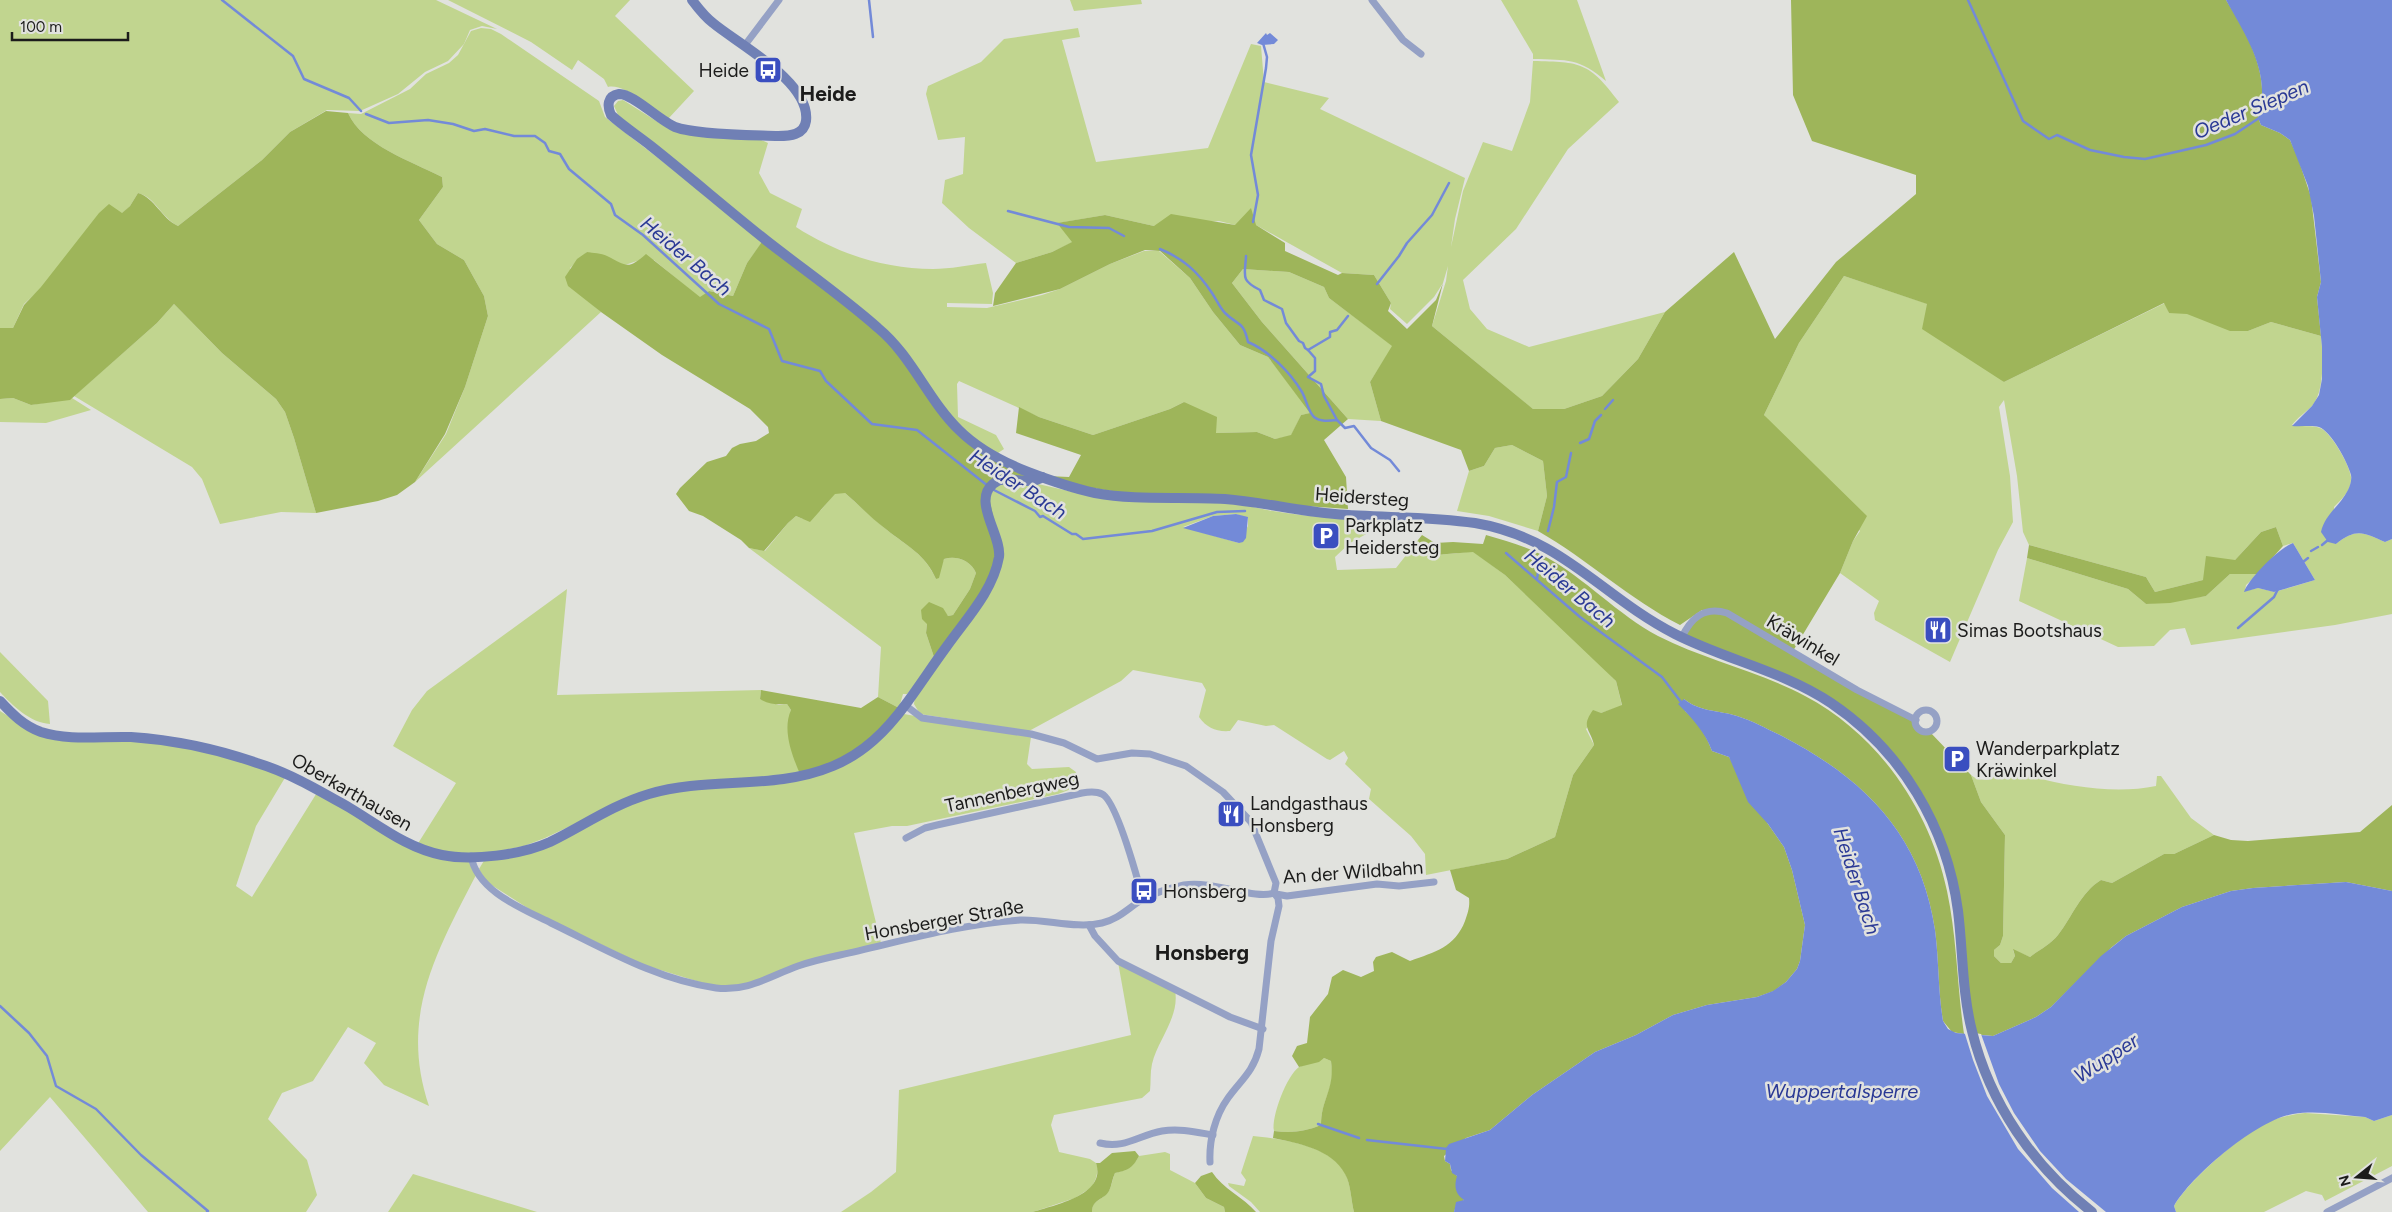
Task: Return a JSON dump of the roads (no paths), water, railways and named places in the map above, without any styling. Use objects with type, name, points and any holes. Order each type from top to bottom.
[{"type":"main road","points":[[692,0],[713,24],[745,45]]},
{"type":"main road","name":"Heidersteg","points":[[745,45],[777,70],[790,84],[803,105],[806,116],[804,126],[796,134],[784,136],[698,131],[672,125],[627,96],[615,95],[608,102],[610,112],[616,120],[881,330],[913,368],[953,424],[999,459],[1071,487],[1108,495],[1232,500],[1328,513],[1450,520],[1498,528],[1549,548],[1642,614],[1682,637],[1775,673],[1808,689],[1861,726],[1897,764],[1928,813],[1950,870],[1958,915],[1967,1004],[1979,1056],[2010,1121],[2049,1174],[2092,1212]]},
{"type":"main road","name":"Oberkarthausen","points":[[2,704],[30,727],[44,733],[66,737],[135,738],[179,743],[216,751],[276,769],[298,779],[416,848],[454,856],[507,853],[548,842],[597,815],[651,793],[685,786],[775,781],[805,776],[844,761],[860,751],[880,735],[905,705],[980,602],[992,578],[999,552],[986,507],[990,488],[1002,480],[1033,482],[1042,477]]},
{"type":"street","points":[[745,45],[779,0]]},
{"type":"street","points":[[1372,0],[1403,40],[1421,54]]},
{"type":"street","name":"Kräwinkel","points":[[1682,637],[1689,623],[1697,616],[1715,611],[1727,613],[1857,690],[1916,720]]},
{"type":"street","points":[[905,705],[922,718],[1031,734],[1064,743],[1097,759],[1132,753],[1150,754],[1186,766],[1223,792],[1251,822],[1276,883],[1274,893],[1278,898],[1279,906],[1271,941],[1263,1029],[1255,1064],[1227,1099],[1213,1135],[1210,1162]]},
{"type":"street","name":"Tannenbergweg","points":[[906,838],[925,828],[937,825],[1082,792],[1097,792],[1108,798],[1116,816],[1143,899]]},
{"type":"street","name":"Honsberger Straße","points":[[472,856],[474,869],[482,882],[535,915],[642,966],[674,978],[716,988],[736,989],[755,984],[800,965],[944,932],[1019,920],[1089,925],[1118,917],[1143,899],[1183,886],[1210,884],[1261,894],[1274,893]]},
{"type":"street","name":"An der Wildbahn","points":[[1274,893],[1287,896],[1377,884],[1399,886],[1434,882]]},
{"type":"street","points":[[1089,925],[1094,936],[1118,961],[1230,1017],[1263,1029]]},
{"type":"street","points":[[1100,1143],[1130,1143],[1159,1131],[1172,1129],[1213,1135]]},
{"type":"street","points":[[2327,1212],[2392,1178]]},
{"type":"water","points":[[2226,0],[2392,0],[2392,539],[2385,542],[2360,533],[2349,536],[2336,544],[2328,542],[2321,532],[2329,515],[2348,490],[2351,477],[2346,463],[2329,434],[2316,426],[2292,426],[2312,406],[2319,395],[2322,379],[2322,347],[2317,297],[2321,282],[2314,216],[2308,186],[2290,140],[2280,133],[2261,125],[2258,118],[2262,102],[2260,71],[2249,42]]},
{"type":"water","points":[[1266,33],[1267,35],[1270,33],[1278,40],[1274,44],[1262,45],[1257,43]]},
{"type":"water","points":[[1236,514],[1248,517],[1246,538],[1243,542],[1239,543],[1183,528],[1213,516]]},
{"type":"water","points":[[2293,543],[2315,580],[2274,592],[2258,588],[2244,592],[2265,564]]},
{"type":"water","name":"Wuppertalsperre","points":[[1684,699],[1703,709],[1749,720],[1812,753],[1839,771],[1863,791],[1884,814],[1902,838],[1917,866],[1928,896],[1935,930],[1943,1021],[1948,1029],[1956,1033],[1993,1036],[2036,1017],[2051,1007],[2101,956],[2126,936],[2182,907],[2231,891],[2346,882],[2392,891],[2392,1115],[2374,1121],[2365,1117],[2320,1113],[2293,1114],[2278,1118],[2244,1138],[2210,1165],[2183,1193],[2174,1206],[2176,1212],[1454,1212],[1456,1202],[1464,1200],[1456,1190],[1457,1176],[1452,1173],[1450,1164],[1445,1161],[1446,1148],[1449,1144],[1490,1130],[1532,1095],[1595,1052],[1636,1035],[1673,1015],[1707,1005],[1757,997],[1773,991],[1786,982],[1797,969],[1800,961],[1805,925],[1792,870],[1784,847],[1768,824],[1748,802],[1729,757],[1712,751],[1702,731],[1678,704]]},
{"type":"waterway","name":"Heider Bach","points":[[222,0],[293,56],[304,79],[349,98],[361,111]]},
{"type":"waterway","points":[[869,0],[873,37]]},
{"type":"waterway","name":"Oeder Siepen","points":[[1968,0],[2023,121],[2049,139],[2057,135],[2090,150],[2145,159],[2206,145],[2235,134],[2259,118]]},
{"type":"waterway","points":[[1253,222],[1258,195],[1251,155],[1266,68],[1267,57],[1263,43]]},
{"type":"waterway","name":"Heider Bach","points":[[366,114],[389,123],[428,120],[453,124],[474,131],[485,129],[514,136],[535,136],[545,143],[549,151],[560,154],[569,169],[611,204],[615,215],[643,235],[719,304],[769,329],[782,361],[820,371],[826,381],[872,424],[917,430],[988,486]]},
{"type":"waterway","points":[[1377,284],[1407,243],[1432,215],[1449,183]]},
{"type":"waterway","points":[[1008,211],[1069,227],[1109,228],[1124,236]]},
{"type":"waterway","points":[[1160,249],[1176,257],[1196,272],[1207,285],[1223,311],[1240,324],[1248,342],[1264,351],[1291,377],[1302,392],[1310,412],[1316,419],[1337,420],[1345,428],[1354,426],[1371,448],[1390,460],[1399,471]]},
{"type":"waterway","points":[[1246,256],[1245,277],[1249,283],[1260,290],[1264,300],[1282,309],[1286,323],[1308,350]]},
{"type":"waterway","points":[[1337,420],[1324,396],[1321,384],[1308,377],[1315,371],[1315,358],[1308,350],[1330,337],[1330,332],[1337,330],[1348,316]]},
{"type":"waterway","points":[[1605,409],[1613,400]]},
{"type":"waterway","points":[[1580,443],[1589,439],[1595,421],[1601,415]]},
{"type":"waterway","points":[[1548,531],[1554,507],[1557,482],[1566,477],[1571,453]]},
{"type":"waterway","name":"Heider Bach","points":[[992,489],[1083,539],[1152,531],[1217,512],[1245,511]]},
{"type":"waterway","points":[[2322,545],[2328,540]]},
{"type":"waterway","points":[[2311,551],[2318,547]]},
{"type":"waterway","name":"Heider Bach","points":[[1506,553],[1580,617],[1662,677],[1681,702]]},
{"type":"waterway","points":[[2303,562],[2308,558]]},
{"type":"waterway","points":[[1537,579],[1539,565]]},
{"type":"waterway","points":[[2238,628],[2274,597],[2278,589]]},
{"type":"waterway","points":[[0,1006],[29,1033],[47,1056],[56,1086],[96,1109],[141,1155],[207,1212]]},
{"type":"waterway","points":[[1318,1124],[1359,1138]]},
{"type":"waterway","points":[[1367,1140],[1447,1149]]},
{"type":"place","name":"Heide","points":[[768,70]]},
{"type":"place","name":"Parkplatz Heidersteg","points":[[1326,536]]},
{"type":"place","name":"Simas Bootshaus","points":[[1938,630]]},
{"type":"place","name":"Wanderparkplatz Kräwinkel","points":[[1957,759]]},
{"type":"place","name":"Landgasthaus Honsberg","points":[[1231,814]]},
{"type":"place","name":"Honsberg","points":[[1144,891]]},
{"type":"district","name":"Heide","points":[[828,93]]},
{"type":"district","name":"Honsberg","points":[[1202,952]]},
{"type":"water label","name":"Wupper","points":[[2106,1058]]}]
